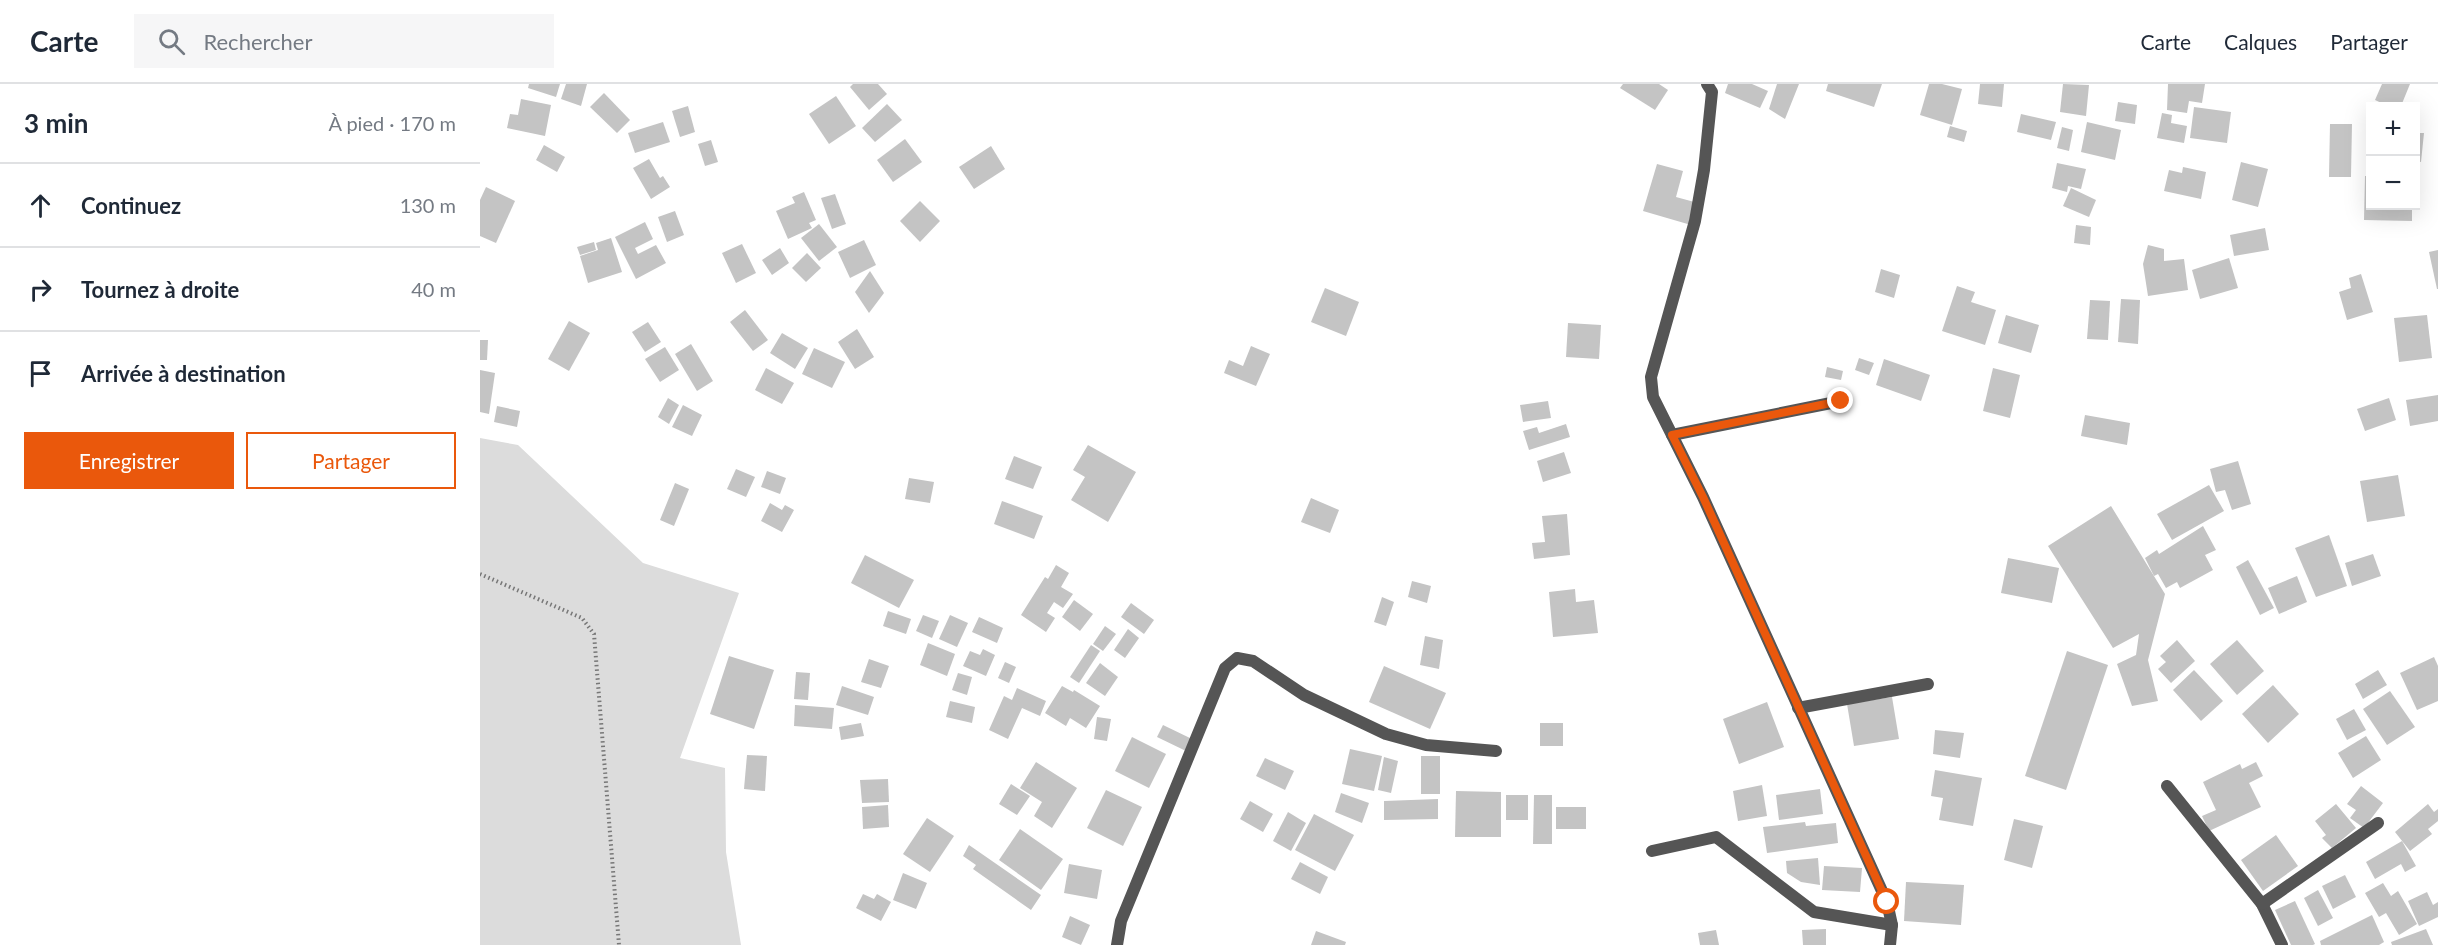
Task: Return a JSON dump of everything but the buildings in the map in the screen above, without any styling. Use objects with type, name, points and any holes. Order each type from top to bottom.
[{"type":"street","points":[[1707,84],[1712,92],[1711,110],[1695,221],[1651,377],[1653,397],[1703,497],[1887,902],[1892,925],[1890,945]]},
{"type":"street","points":[[1672,435],[1841,401]]},
{"type":"street","points":[[1117,945],[1121,921],[1198,728],[1225,668],[1237,658],[1253,662],[1304,694],[1386,734],[1426,745],[1496,751]]},
{"type":"street","points":[[1798,708],[1928,684]]},
{"type":"street","points":[[2167,786],[2262,904],[2282,945]]},
{"type":"street","points":[[2262,904],[2378,823]]},
{"type":"street","points":[[1652,851],[1716,837],[1814,912],[1892,925]]},
{"type":"path","points":[[480,574],[582,618],[594,634],[619,945]]},
{"type":"shaded area","points":[[480,438],[518,445],[643,563],[739,593],[680,758],[725,768],[726,852],[741,945],[480,945]]},
{"type":"route","points":[[1841,401],[1672,435],[1703,497],[1887,902]]}]
